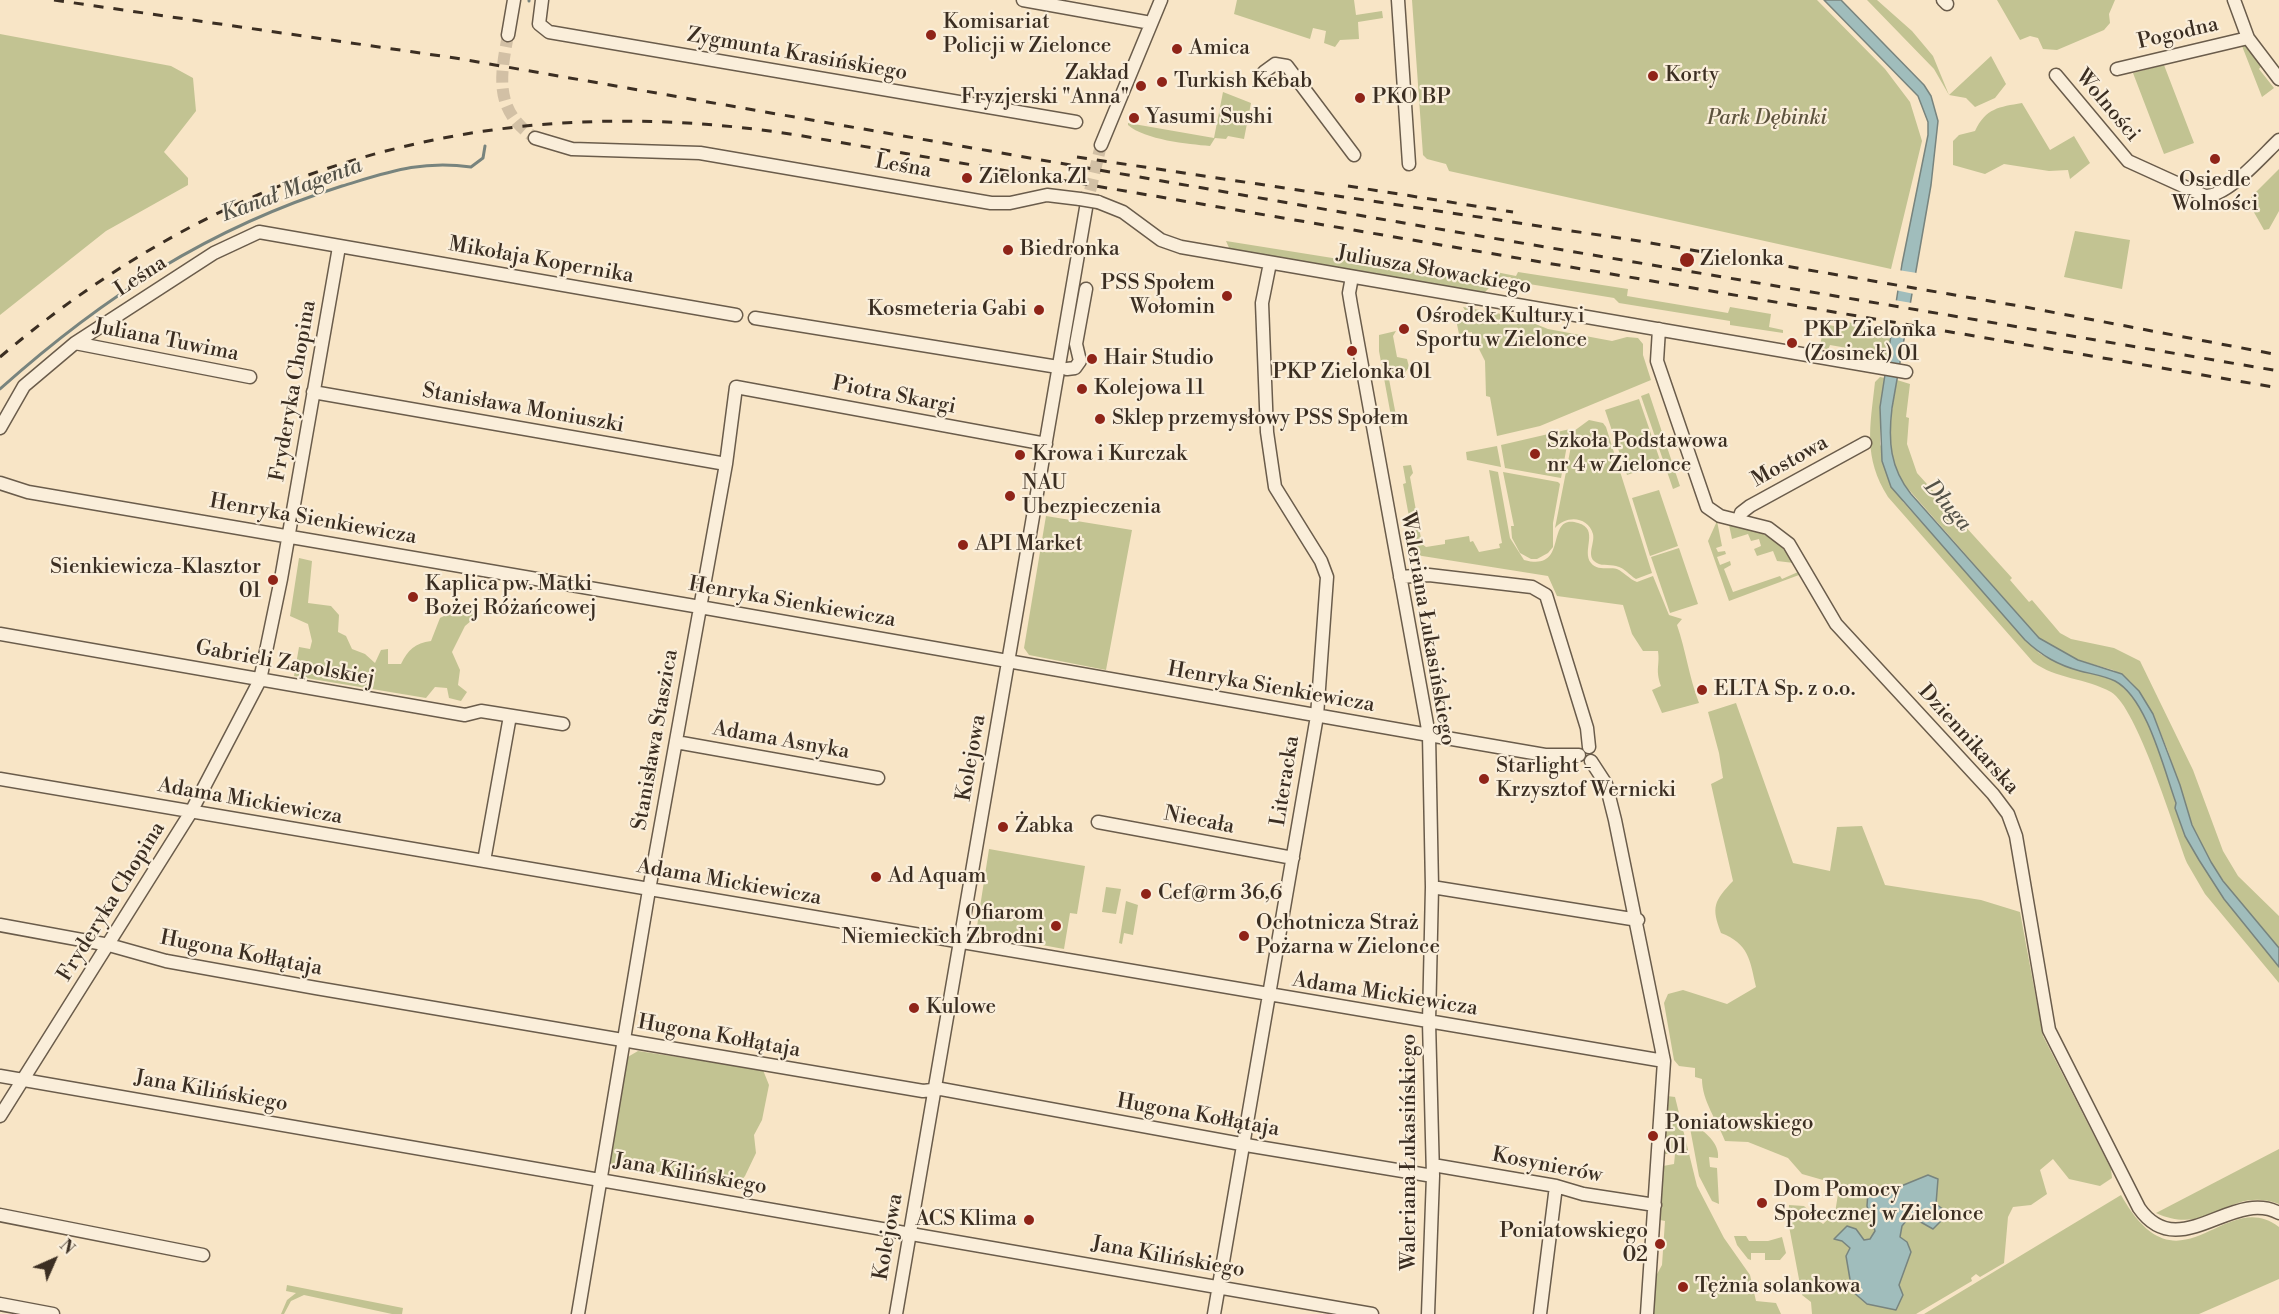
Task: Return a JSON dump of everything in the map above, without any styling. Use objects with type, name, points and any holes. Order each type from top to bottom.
[{"type":"street","points":[[508,35],[514,0]]},
{"type":"street","name":"Zygmunta Krasińskiego","points":[[542,0],[539,24],[549,32],[1076,122]]},
{"type":"street","points":[[1023,0],[1151,23]]},
{"type":"street","points":[[1101,145],[1161,0]]},
{"type":"street","points":[[1398,0],[1408,164]]},
{"type":"street","points":[[2234,0],[2248,38],[2279,79]]},
{"type":"street","name":"Pogodna","points":[[2117,69],[2248,38]]},
{"type":"street","points":[[1264,72],[1275,64],[1287,66],[1354,155]]},
{"type":"street","name":"Wolności","points":[[2056,75],[2128,161],[2205,196],[2214,196],[2226,189],[2279,140]]},
{"type":"street","name":"Leśna","points":[[535,138],[572,149],[700,153],[991,203],[1010,203],[1047,195],[1083,204],[1098,202]]},
{"type":"street","name":"Juliusza Słowackiego","points":[[1098,202],[1123,212],[1161,240],[1181,247],[1906,372]]},
{"type":"street","name":"Kolejowa","points":[[896,1314],[1046,444],[1062,368],[1083,204]]},
{"type":"street","name":"Leśna","points":[[0,428],[24,386],[75,343],[214,253],[259,232],[339,247]]},
{"type":"street","name":"Mikołaja Kopernika","points":[[339,247],[736,315]]},
{"type":"street","name":"Fryderyka Chopina","points":[[0,1116],[191,812],[260,680],[339,247]]},
{"type":"street","name":"Literacka","points":[[1214,1314],[1317,716],[1327,577],[1321,561],[1275,487],[1267,432],[1262,303],[1270,263]]},
{"type":"street","name":"Waleriana Łukasińskiego","points":[[1352,277],[1350,299],[1429,735],[1432,887],[1429,1022],[1433,1171],[1428,1314]]},
{"type":"street","points":[[755,318],[1062,368],[1075,368],[1080,361],[1076,344],[1086,289]]},
{"type":"street","name":"Dziennikarska","points":[[1659,329],[1658,361],[1705,503],[1716,514],[1768,528],[1789,544],[1836,624],[1993,794],[2008,814],[2018,845],[2049,1029],[2142,1212],[2160,1225],[2182,1230],[2249,1206],[2267,1208],[2279,1213]]},
{"type":"street","name":"Juliana Tuwima","points":[[75,343],[250,377]]},
{"type":"street","name":"Piotra Skargi","points":[[736,387],[1046,444]]},
{"type":"street","name":"Stanisława Staszica","points":[[578,1314],[649,890],[726,464],[736,387]]},
{"type":"street","name":"Stanisława Moniuszki","points":[[313,392],[726,464]]},
{"type":"street","name":"Mostowa","points":[[1739,520],[1741,513],[1750,506],[1865,443]]},
{"type":"street","name":"Henryka Sienkiewicza","points":[[0,483],[28,492],[288,535],[1545,755],[1584,751]]},
{"type":"street","points":[[1400,577],[1429,575],[1532,587],[1546,595],[1587,728],[1584,762],[1592,761],[1601,774],[1609,793],[1638,920],[1664,1061],[1647,1314]]},
{"type":"street","name":"Gabrieli Zapolskiej","points":[[0,634],[465,715],[482,711],[563,724]]},
{"type":"street","points":[[484,861],[510,716]]},
{"type":"street","name":"Adama Asnyka","points":[[676,742],[879,778]]},
{"type":"street","name":"Adama Mickiewicza","points":[[0,779],[1664,1061]]},
{"type":"street","name":"Niecała","points":[[1098,822],[1293,858]]},
{"type":"street","points":[[1432,887],[1638,920]]},
{"type":"street","name":"Hugona Kołłątaja","points":[[0,925],[109,945],[166,961],[227,972],[923,1091],[947,1090],[1242,1144],[1433,1171]]},
{"type":"street","name":"Jana Kilińskiego","points":[[0,1076],[1372,1314]]},
{"type":"street","name":"Kosynierów","points":[[1433,1171],[1556,1186],[1583,1194],[1655,1205]]},
{"type":"street","points":[[1540,1314],[1556,1186]]},
{"type":"street","points":[[0,1215],[202,1256]]},
{"type":"street","points":[[0,1304],[53,1314]]},
{"type":"green space","points":[[1237,0],[1354,0],[1356,15],[1382,11],[1383,18],[1358,22],[1359,39],[1340,40],[1335,47],[1324,43],[1326,31],[1313,28],[1310,39],[1234,14]]},
{"type":"green space","name":"Park Dębinki","points":[[1412,0],[1817,0],[1885,69],[1910,102],[1922,141],[1891,269],[1449,171],[1446,164],[1427,159],[1423,155]]},
{"type":"green space","points":[[1867,0],[1877,0],[1912,31],[1933,56],[1949,95],[1934,69]]},
{"type":"green space","points":[[1997,0],[2115,0],[2109,14],[2110,23],[2104,30],[2057,50],[2043,49],[2038,38],[2030,36],[2020,40]]},
{"type":"green space","points":[[0,34],[171,66],[193,78],[196,111],[164,152],[188,178],[188,185],[106,231],[0,315]]},
{"type":"green space","points":[[2248,44],[2262,65],[2259,69],[2274,88],[2262,97],[2242,46]]},
{"type":"green space","points":[[1991,56],[2006,84],[1995,98],[1975,107],[1966,98],[1949,95]]},
{"type":"green space","points":[[2164,65],[2194,143],[2164,154],[2133,73]]},
{"type":"green space","points":[[1223,92],[1251,103],[1244,139],[1228,136],[1226,139],[1215,138],[1210,146],[1190,144],[1156,138],[1128,125],[1128,123],[1214,138]]},
{"type":"green space","points":[[2022,103],[2050,150],[2074,136],[2090,163],[2070,179],[2068,170],[2049,171],[2004,164],[1985,174],[1953,165],[1953,141],[1959,135],[1975,131],[1984,117],[1994,110]]},
{"type":"green space","points":[[2279,169],[2279,211],[2269,229],[2264,230],[2251,207],[2251,197]]},
{"type":"green space","points":[[2075,231],[2130,240],[2122,289],[2064,277]]},
{"type":"green space","points":[[1226,241],[1489,283],[1490,287],[1484,293],[1235,251],[1230,250]]},
{"type":"green space","points":[[1496,272],[1516,276],[1518,272],[1628,289],[1627,296],[1728,313],[1730,307],[1771,314],[1769,327],[1783,330],[1783,333],[1730,325],[1730,321],[1619,303],[1614,298],[1517,282],[1510,277],[1499,278]]},
{"type":"green space","points":[[1463,307],[1518,317],[1548,329],[1612,341],[1627,337],[1638,338],[1643,344],[1643,355],[1651,380],[1540,426],[1497,436],[1490,397],[1486,396],[1485,361],[1475,341],[1472,341],[1472,332],[1459,334],[1454,310],[1466,312]]},
{"type":"green space","points":[[1845,322],[1876,326],[1876,332],[1882,328],[1892,331],[1888,357],[1877,355],[1876,358],[1847,353],[1847,348],[1830,345],[1828,350],[1820,346],[1824,324],[1844,328]]},
{"type":"green space","points":[[1396,331],[1393,336],[1397,357],[1407,359],[1409,367],[1404,374],[1389,379],[1398,426],[1393,427],[1379,351],[1379,335]]},
{"type":"green space","points":[[1880,377],[1885,378],[1880,407],[1880,444],[1903,502],[2039,653],[2058,662],[2097,673],[2116,681],[2127,690],[2137,703],[2153,736],[2185,836],[2224,899],[2279,967],[2279,983],[2205,894],[2187,863],[2143,744],[2121,702],[2111,692],[2101,687],[2051,672],[2033,662],[1888,497],[1875,468],[1870,441],[1875,382]]},
{"type":"green space","points":[[1897,380],[1910,384],[1906,417],[1909,418],[1907,444],[1917,473],[2012,578],[2010,580],[2029,602],[2032,600],[2060,633],[2071,639],[2114,648],[2140,661],[2193,770],[2223,851],[2238,876],[2279,916],[2279,948],[2229,889],[2211,862],[2192,825],[2168,751],[2153,714],[2139,691],[2130,681],[2113,670],[2078,660],[2039,638],[1903,483],[1893,459],[1890,433]]},
{"type":"green space","points":[[1649,393],[1680,486],[1673,489],[1641,396]]},
{"type":"green space","points":[[1639,399],[1661,463],[1627,475],[1605,410]]},
{"type":"green space","points":[[1589,420],[1603,423],[1606,427],[1652,573],[1636,579],[1619,567],[1602,565],[1594,561],[1591,555],[1593,534],[1582,521],[1571,519],[1555,528],[1574,431]]},
{"type":"green space","points":[[1570,429],[1561,478],[1505,468],[1501,445]]},
{"type":"green space","points":[[1497,446],[1501,467],[1467,460],[1466,452]]},
{"type":"green space","points":[[1411,465],[1413,473],[1410,477],[1422,544],[1426,547],[1445,544],[1445,540],[1469,536],[1470,542],[1473,541],[1479,552],[1500,548],[1499,544],[1502,543],[1489,470],[1498,472],[1510,538],[1524,560],[1538,562],[1547,558],[1553,551],[1561,526],[1568,522],[1578,523],[1588,530],[1588,558],[1591,563],[1600,568],[1617,569],[1637,582],[1653,576],[1669,615],[1682,619],[1677,625],[1699,703],[1662,713],[1652,690],[1661,686],[1658,675],[1658,651],[1643,651],[1632,634],[1623,605],[1557,596],[1548,576],[1416,555],[1403,484],[1406,483],[1403,466]]},
{"type":"green space","points":[[1503,472],[1560,484],[1553,523],[1553,547],[1537,559],[1531,559],[1520,553],[1512,538],[1511,526],[1514,526]]},
{"type":"green space","points":[[1659,490],[1678,546],[1650,556],[1632,498]]},
{"type":"green space","points":[[1046,516],[1132,530],[1106,670],[1029,655],[1024,648]]},
{"type":"green space","points":[[1717,521],[1722,546],[1716,548],[1718,552],[1725,551],[1726,554],[1717,557],[1720,565],[1730,561],[1731,565],[1724,569],[1733,592],[1780,576],[1782,579],[1798,572],[1799,575],[1729,601],[1708,541]]},
{"type":"green space","points":[[1729,525],[1749,529],[1766,536],[1781,547],[1794,563],[1777,561],[1773,551],[1757,556],[1754,549],[1761,546],[1759,539],[1751,541],[1748,534],[1732,539]]},
{"type":"green space","points":[[1679,548],[1698,604],[1670,613],[1651,557]]},
{"type":"green space","points":[[299,558],[312,561],[308,603],[331,606],[339,615],[338,632],[346,636],[352,649],[365,654],[375,663],[381,650],[388,649],[388,664],[401,664],[413,648],[431,641],[440,618],[448,614],[479,614],[465,626],[452,652],[460,670],[458,685],[467,692],[461,701],[449,698],[447,688],[435,687],[426,698],[294,676],[299,647],[310,649],[312,641],[308,624],[290,616]]},
{"type":"green space","points":[[1736,703],[1793,863],[1830,871],[1837,827],[1862,826],[1885,885],[1981,900],[2020,912],[2043,1036],[2111,1169],[2112,1178],[2100,1186],[2069,1179],[2053,1159],[2040,1170],[2047,1194],[2031,1205],[2013,1207],[2008,1217],[2004,1263],[1980,1277],[1976,1274],[1971,1278],[1972,1281],[1916,1314],[1812,1314],[1811,1302],[1802,1295],[1788,1221],[1789,1205],[1804,1206],[1823,1224],[1835,1213],[1838,1194],[1830,1182],[1802,1174],[1788,1158],[1748,1142],[1725,1141],[1704,1095],[1702,1079],[1695,1077],[1695,1068],[1679,1066],[1674,1060],[1664,1003],[1668,994],[1683,990],[1727,1004],[1756,987],[1747,954],[1737,942],[1721,933],[1715,910],[1718,899],[1733,881],[1711,784],[1723,778],[1708,712]]},
{"type":"green space","points":[[989,849],[1085,866],[1077,914],[1070,913],[1064,949],[976,933]]},
{"type":"green space","points":[[1106,887],[1121,889],[1116,914],[1102,912]]},
{"type":"green space","points":[[1126,901],[1138,905],[1133,935],[1124,933],[1122,944],[1119,943]]},
{"type":"green space","points":[[638,1051],[763,1070],[769,1085],[762,1120],[754,1135],[756,1153],[745,1176],[737,1186],[610,1165],[626,1058]]},
{"type":"green space","points":[[1667,1096],[1675,1097],[1697,1186],[1724,1238],[1750,1275],[1756,1301],[1776,1303],[1781,1314],[1654,1314],[1656,1276],[1662,1265],[1665,1221],[1660,1220],[1663,1166],[1674,1164],[1675,1154],[1664,1154]]},
{"type":"green space","points":[[1694,1125],[1707,1134],[1717,1148],[1718,1158],[1709,1157],[1710,1167],[1717,1168],[1719,1204],[1712,1201],[1699,1176],[1690,1128]]},
{"type":"green space","points":[[2279,1149],[2279,1204],[2261,1200],[2246,1201],[2191,1219],[2175,1219],[2156,1213]]},
{"type":"green space","points":[[2121,1195],[2142,1225],[2163,1238],[2182,1240],[2202,1235],[2239,1219],[2259,1218],[2279,1227],[2279,1279],[2199,1314],[1924,1314]]},
{"type":"green space","points":[[1734,1236],[1746,1236],[1749,1241],[1768,1241],[1782,1237],[1786,1253],[1780,1260],[1765,1260],[1765,1253],[1751,1253],[1751,1260],[1737,1245]]},
{"type":"green space","points":[[287,1285],[403,1308],[402,1314],[392,1314],[304,1295],[291,1301],[284,1314],[281,1314],[287,1300],[296,1293],[286,1291]]},
{"type":"water","points":[[1824,0],[1841,0],[1924,85],[1931,96],[1938,121],[1931,185],[1892,408],[1890,432],[1892,454],[1899,474],[1911,494],[2039,638],[2078,660],[2122,674],[2139,691],[2153,714],[2180,785],[2192,825],[2223,881],[2279,948],[2279,967],[2224,899],[2185,836],[2153,736],[2145,718],[2126,690],[2111,679],[2057,663],[2031,646],[1891,487],[1882,461],[1880,407],[1902,264],[1928,135],[1928,122],[1918,96]]},
{"type":"water","points":[[1928,1175],[1938,1179],[1936,1204],[1944,1210],[1945,1217],[1933,1229],[1910,1216],[1902,1226],[1900,1237],[1907,1242],[1911,1252],[1899,1285],[1903,1295],[1896,1310],[1867,1304],[1852,1291],[1846,1256],[1850,1248],[1842,1241],[1834,1239],[1847,1226],[1856,1229],[1864,1240],[1870,1239],[1875,1231],[1867,1206],[1868,1192],[1889,1191]]},
{"type":"pier","points":[[1898,270],[1917,273],[1914,294],[1895,290]]},
{"type":"pier","points":[[1894,300],[1912,303],[1908,331],[1889,328]]},
{"type":"waterway","name":"Kanał Magenta","points":[[0,389],[78,324],[118,295],[202,244],[293,203],[375,176],[421,166],[471,167],[483,158],[485,146]]},
{"type":"tunnel","points":[[508,35],[502,79],[506,104],[512,116],[535,138]]},
{"type":"tunnel","points":[[1086,208],[1101,145]]},
{"type":"railway","points":[[54,0],[455,58],[1421,226],[2279,371]]},
{"type":"railway","points":[[0,357],[89,289],[180,233],[275,188],[373,154],[474,133],[579,122],[686,123],[797,135],[2279,388]]},
{"type":"railway","points":[[1077,157],[1639,241],[2025,307],[2279,355]]},
{"type":"railway","points":[[1348,186],[1513,212]]},
{"type":"place","name":"Komisariat Policji w Zielonce","points":[[931,35]]},
{"type":"place","name":"Amica","points":[[1177,49]]},
{"type":"place","name":"Korty","points":[[1653,76]]},
{"type":"place","name":"Turkish Kebab","points":[[1162,82]]},
{"type":"place","name":"Zakład Fryzjerski \"Anna\"","points":[[1141,86]]},
{"type":"place","name":"PKO BP","points":[[1360,98]]},
{"type":"place","name":"Yasumi Sushi","points":[[1134,118]]},
{"type":"place","name":"Osiedle Wolności","points":[[2215,159]]},
{"type":"place","name":"Zielonka Zl","points":[[967,178]]},
{"type":"place","name":"Biedronka","points":[[1008,250]]},
{"type":"place","name":"Zielonka","points":[[1687,260]]},
{"type":"place","name":"PSS Społem Wołomin","points":[[1227,296]]},
{"type":"place","name":"Kosmeteria Gabi","points":[[1039,310]]},
{"type":"place","name":"Ośrodek Kultury i Sportu w Zielonce","points":[[1404,329]]},
{"type":"place","name":"PKP Zielonka (Zosinek) 01","points":[[1792,343]]},
{"type":"place","name":"PKP Zielonka 01","points":[[1352,351]]},
{"type":"place","name":"Hair Studio","points":[[1092,359]]},
{"type":"place","name":"Kolejowa 11","points":[[1082,389]]},
{"type":"place","name":"Sklep przemysłowy PSS Społem","points":[[1100,419]]},
{"type":"place","name":"Szkoła Podstawowa nr 4 w Zielonce","points":[[1535,454]]},
{"type":"place","name":"Krowa i Kurczak","points":[[1020,455]]},
{"type":"place","name":"NAU Ubezpieczenia","points":[[1010,496]]},
{"type":"place","name":"API Market","points":[[963,545]]},
{"type":"place","name":"Sienkiewicza-Klasztor 01","points":[[273,580]]},
{"type":"place","name":"Kaplica pw. Matki Bożej Różańcowej","points":[[413,597]]},
{"type":"place","name":"ELTA Sp. z o.o.","points":[[1702,690]]},
{"type":"place","name":"Starlight - Krzysztof Wernicki","points":[[1484,779]]},
{"type":"place","name":"Żabka","points":[[1003,827]]},
{"type":"place","name":"Ad Aquam","points":[[876,877]]},
{"type":"place","name":"Cef@rm 36,6","points":[[1146,894]]},
{"type":"place","name":"Ofiarom Niemieckich Zbrodni","points":[[1056,926]]},
{"type":"place","name":"Ochotnicza Straż Pożarna w Zielonce","points":[[1244,936]]},
{"type":"place","name":"Kulowe","points":[[914,1008]]},
{"type":"place","name":"Poniatowskiego 01","points":[[1653,1136]]},
{"type":"place","name":"Dom Pomocy Społecznej w Zielonce","points":[[1762,1203]]},
{"type":"place","name":"ACS Klima","points":[[1029,1220]]},
{"type":"place","name":"Poniatowskiego 02","points":[[1660,1244]]},
{"type":"place","name":"Tężnia solankowa","points":[[1683,1287]]},
{"type":"water label","name":"Długa","points":[[1947,506]]}]
